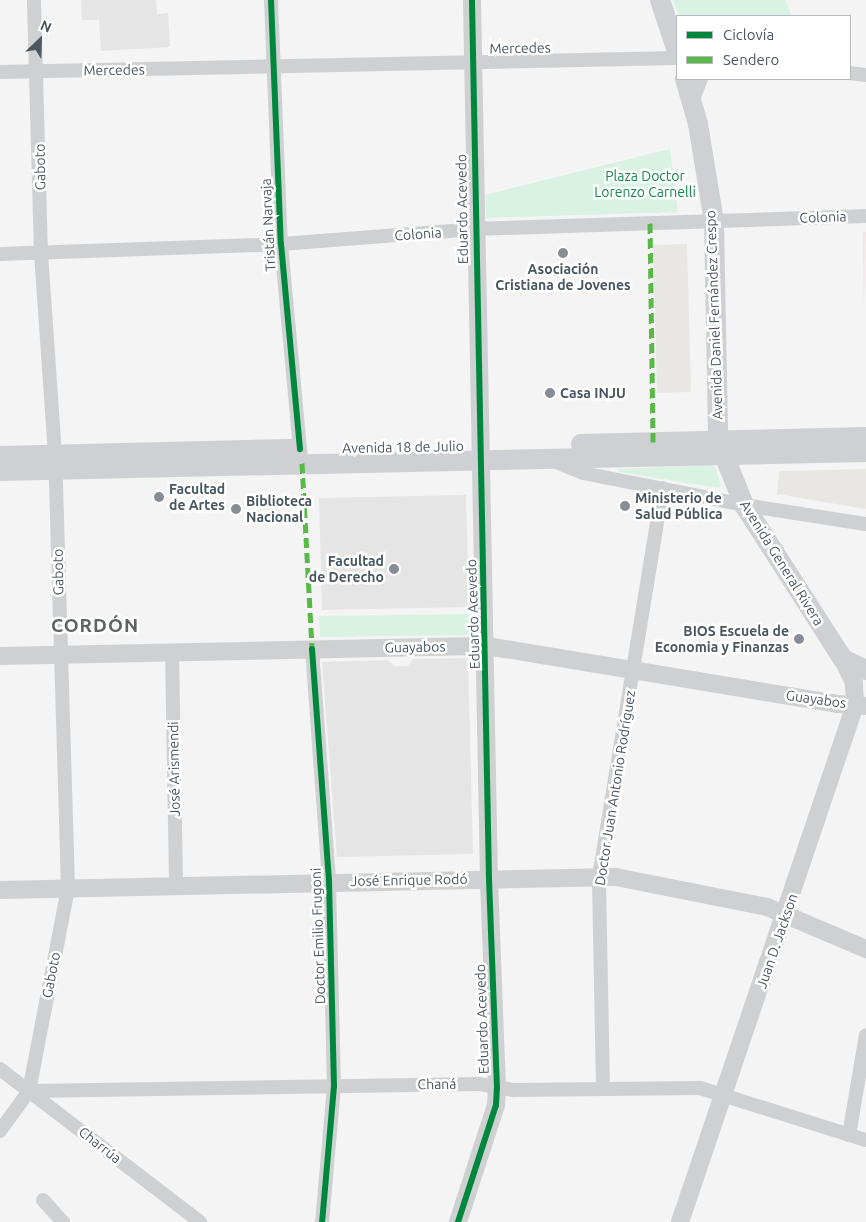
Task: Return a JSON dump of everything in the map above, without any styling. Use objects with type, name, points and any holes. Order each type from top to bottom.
[{"type":"main road","points":[[660,0],[676,48]]},
{"type":"main road","name":"Avenida Daniel Fernández Crespo","points":[[685,80],[692,102],[714,222],[721,447]]},
{"type":"main road","name":"Avenida 18 de Julio","points":[[481,453],[548,458],[866,437]]},
{"type":"main road","name":"Avenida 18 de Julio","points":[[0,456],[55,462],[721,447],[866,452]]},
{"type":"main road","name":"Avenida General Rivera","points":[[721,447],[744,505],[843,660]]},
{"type":"main road","name":"Avenida 18 de Julio","points":[[0,471],[55,462]]},
{"type":"main road","points":[[843,660],[866,670]]},
{"type":"street","name":"Gaboto","points":[[0,1131],[29,1091],[68,888],[55,462],[41,254],[38,72],[34,0]]},
{"type":"street","name":"Tristán Narvaja","points":[[271,0],[281,244],[301,456]]},
{"type":"street","name":"Eduardo Acevedo","points":[[458,1222],[496,1105],[498,1088],[489,879],[487,646],[474,229],[472,0]]},
{"type":"street","name":"Mercedes","points":[[0,72],[676,58]]},
{"type":"street","points":[[851,73],[866,74]]},
{"type":"street","points":[[692,102],[701,80]]},
{"type":"street","name":"Colonia","points":[[0,254],[281,244],[474,229],[866,216]]},
{"type":"street","name":"Avenida 18 de Julio","points":[[548,458],[583,473],[744,505],[866,524]]},
{"type":"street","name":"Doctor Juan Antonio Rodríguez","points":[[604,1090],[600,877],[663,488]]},
{"type":"street","name":"Guayabos","points":[[0,656],[487,646],[860,705]]},
{"type":"street","name":"Doctor Emilio Frugoni","points":[[312,649],[329,882],[334,1086],[322,1222]]},
{"type":"street","name":"José Arismendi","points":[[172,652],[176,886]]},
{"type":"street","name":"Juan D. Jackson","points":[[680,1222],[860,705],[854,683],[843,660]]},
{"type":"street","name":"José Enrique Rodó","points":[[0,890],[600,877],[641,881],[767,907],[866,949]]},
{"type":"street","points":[[849,1135],[866,1035]]},
{"type":"street","name":"Charrúa","points":[[0,1069],[200,1222]]},
{"type":"street","name":"Chaná","points":[[29,1091],[479,1084],[498,1088],[604,1090],[700,1088],[866,1140]]},
{"type":"street","points":[[43,1200],[63,1222]]},
{"type":"shaded area","points":[[81,0],[156,0],[157,14],[168,13],[170,47],[101,51],[99,20],[82,20]]},
{"type":"shaded area","points":[[863,232],[866,232],[864,315],[863,259]]},
{"type":"shaded area","points":[[687,244],[691,392],[657,393],[653,245]]},
{"type":"shaded area","points":[[866,469],[866,509],[777,494],[779,471]]},
{"type":"shaded area","name":"Facultad de Derecho","points":[[466,495],[469,607],[322,610],[319,498]]},
{"type":"shaded area","points":[[468,658],[473,854],[337,857],[322,662],[388,660],[394,666],[408,666],[413,659]]},
{"type":"green space","points":[[673,0],[785,0],[792,15],[679,15]]},
{"type":"green space","name":"Plaza Doctor Lorenzo Carnelli","points":[[670,149],[678,212],[486,218],[485,195]]},
{"type":"green space","points":[[711,465],[715,467],[721,485],[719,488],[620,472],[618,469]]},
{"type":"green space","points":[[469,614],[469,635],[320,637],[319,616]]},
{"type":"marked path","points":[[650,223],[653,442]]},
{"type":"marked path","points":[[302,463],[312,649]]},
{"type":"cycle path","points":[[271,0],[281,244],[300,449]]},
{"type":"cycle path","points":[[458,1222],[496,1105],[497,1088],[489,879],[472,0]]},
{"type":"cycle path","points":[[312,649],[329,882],[334,1086],[322,1222]]},
{"type":"place","name":"Asociación Cristiana de Jovenes","points":[[563,253]]},
{"type":"place","name":"Casa INJU","points":[[550,393]]},
{"type":"place","name":"Facultad de Artes","points":[[159,497]]},
{"type":"place","name":"Ministerio de Salud Pública","points":[[625,506]]},
{"type":"place","name":"Biblioteca Nacional","points":[[236,509]]},
{"type":"place","name":"Facultad de Derecho","points":[[394,569]]},
{"type":"place","name":"BIOS Escuela de Economia y Finanzas","points":[[799,639]]},
{"type":"district","name":"CORDÓN","points":[[95,626]]}]
